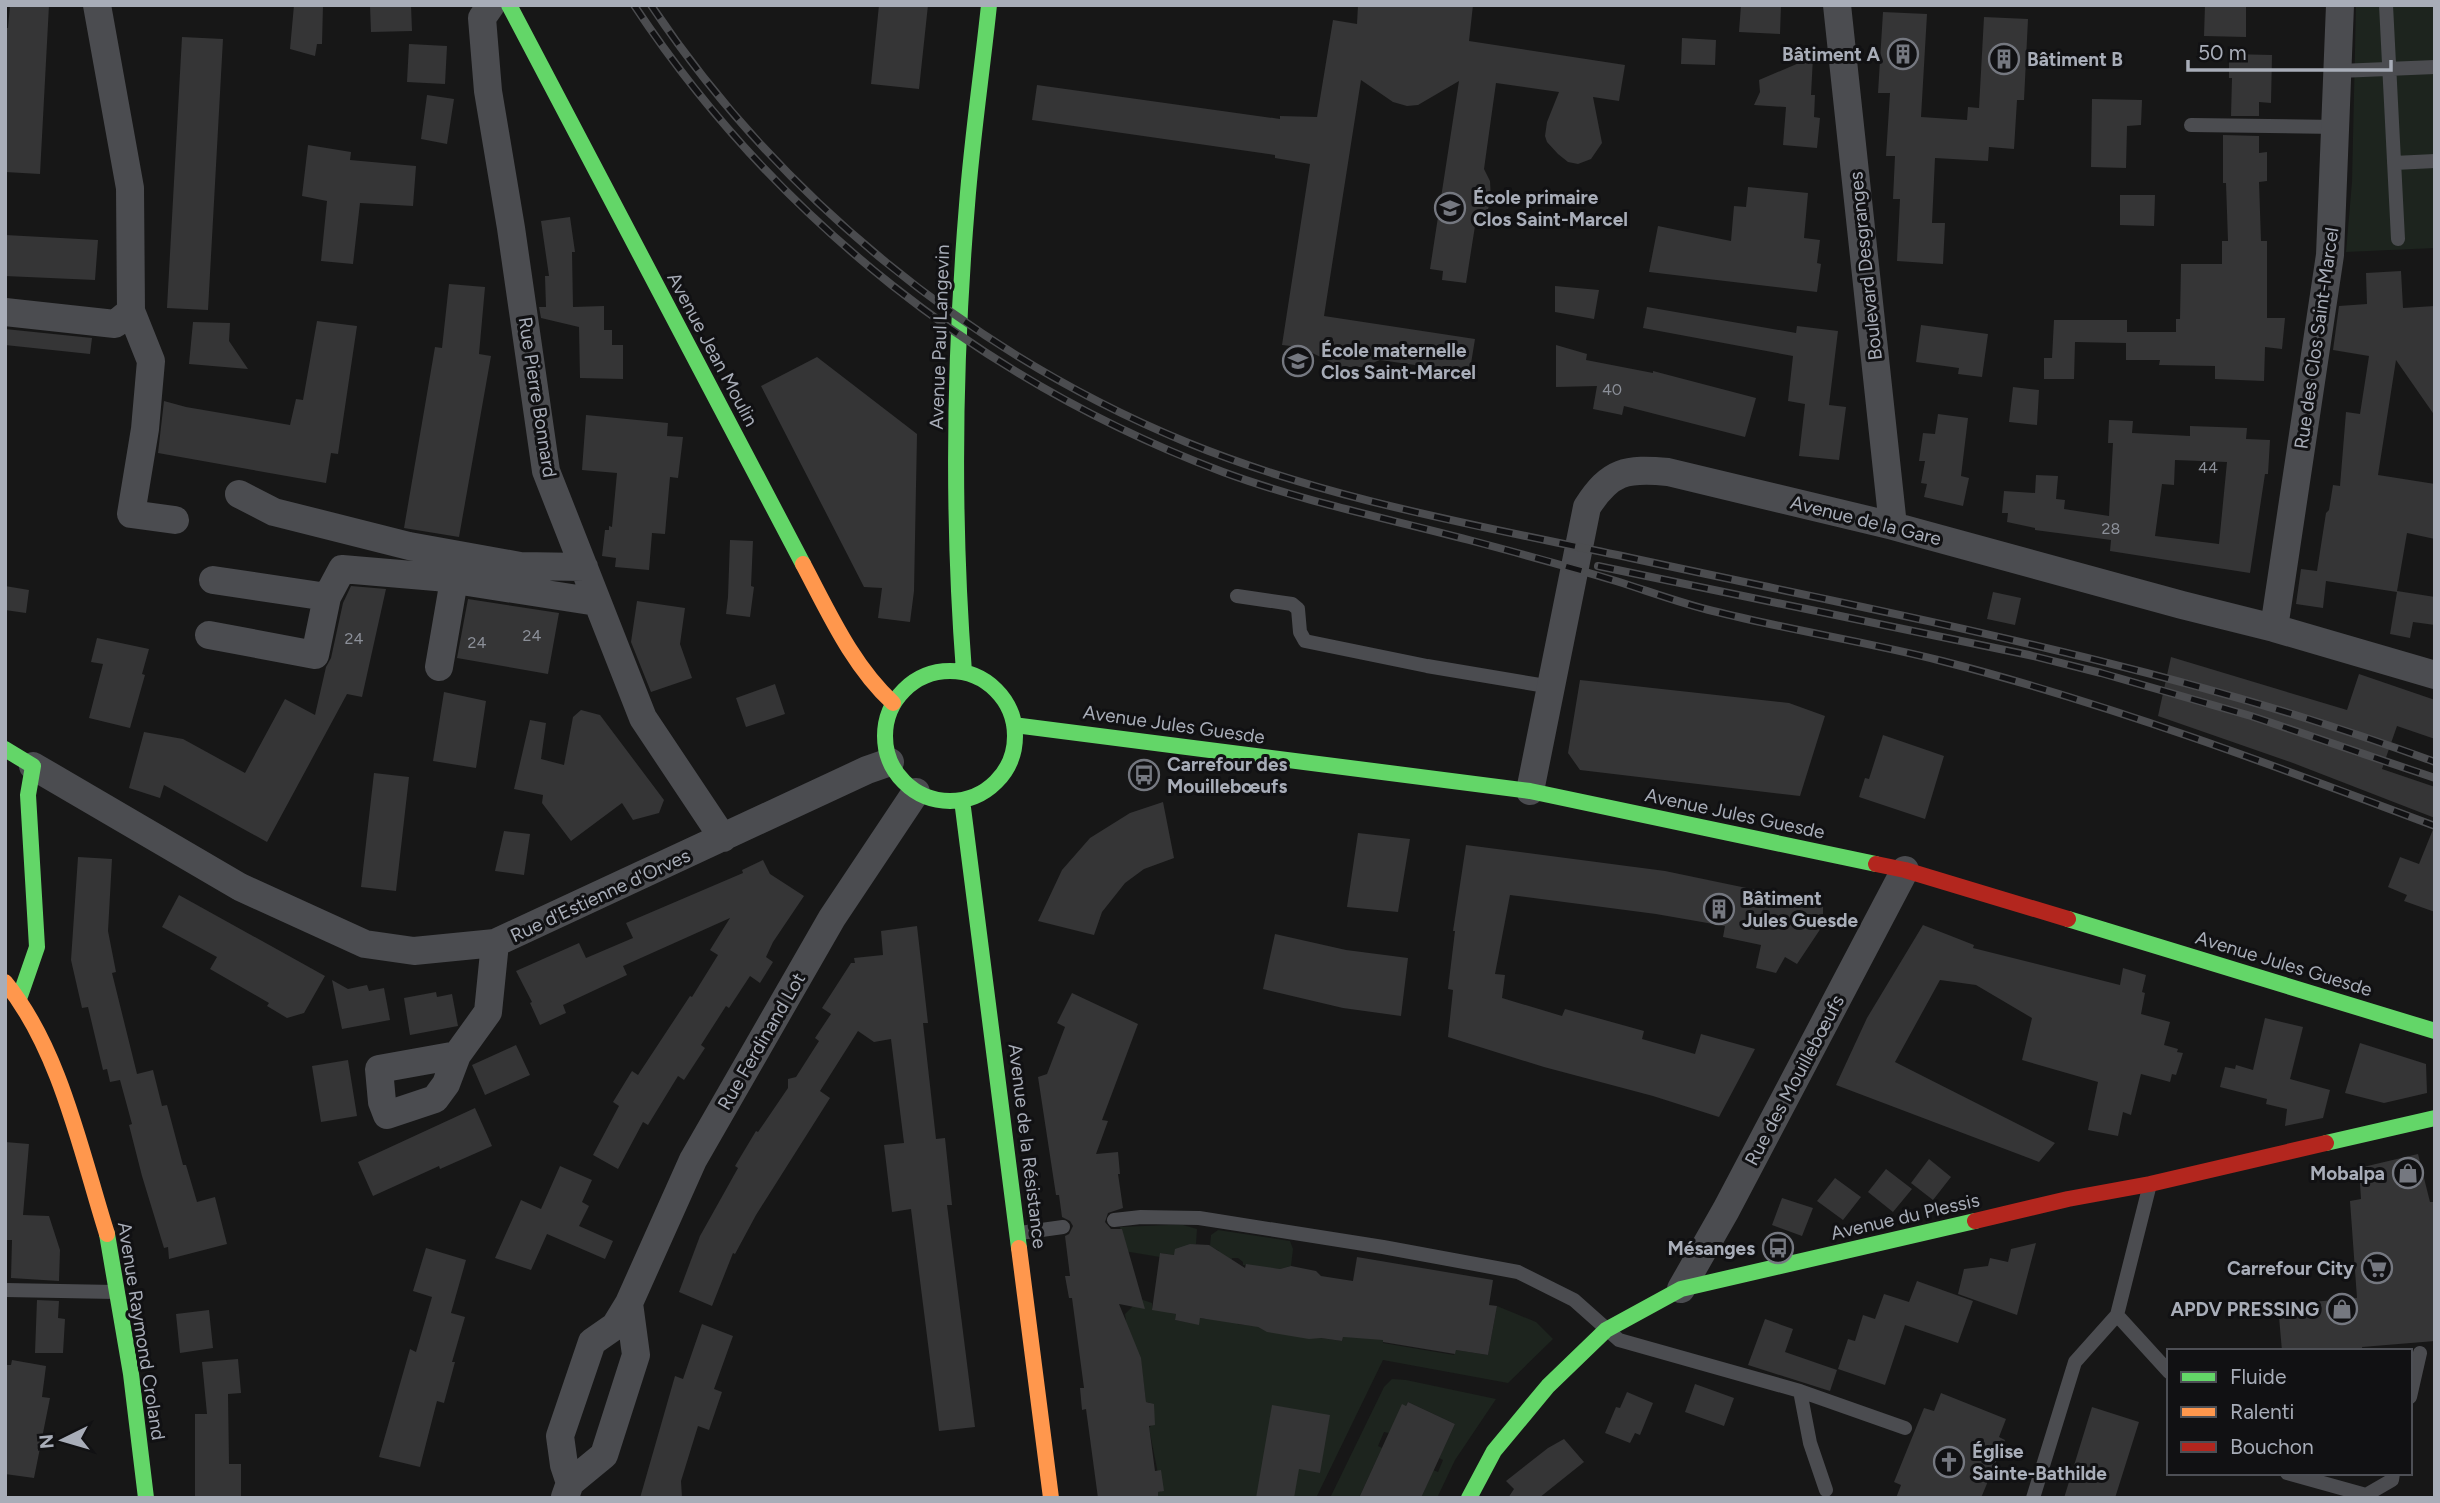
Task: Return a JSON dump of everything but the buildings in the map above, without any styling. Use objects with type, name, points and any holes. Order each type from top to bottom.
[{"type":"main road","name":"Avenue Jean Moulin","points":[[509,5],[841,636],[875,686],[893,703]]},
{"type":"main road","name":"Avenue Paul Langevin","points":[[964,672],[958,554],[956,426],[965,231],[989,5]]},
{"type":"main road","points":[[943,671],[964,672],[982,679],[997,691],[1008,706],[1014,724],[1014,745],[1008,764],[997,780],[981,793],[962,800],[946,801],[916,792],[905,784],[890,762],[885,743],[886,722],[893,703],[906,687],[923,676],[943,671]]},
{"type":"main road","name":"Avenue Jules Guesde","points":[[1014,724],[1530,791],[1905,870],[2433,1032]]},
{"type":"main road","name":"Rue d'Estienne d'Orves","points":[[5,750],[33,766]]},
{"type":"main road","points":[[19,999],[37,947],[28,795],[33,766]]},
{"type":"main road","name":"Avenue de la Résistance","points":[[962,800],[1051,1498]]},
{"type":"main road","name":"Avenue Raymond Croland","points":[[5,982],[19,999],[58,1076],[110,1245],[146,1498]]},
{"type":"main road","name":"Avenue du Plessis","points":[[1469,1498],[1494,1451],[1548,1385],[1606,1330],[1681,1290],[2067,1199],[2150,1184],[2435,1118]]},
{"type":"street","points":[[97,5],[130,188],[131,311],[151,361],[145,429],[131,514],[175,520]]},
{"type":"street","name":"Rue Pierre Bonnard","points":[[491,5],[482,19],[488,91],[546,471],[643,718],[723,838]]},
{"type":"street","name":"Boulevard Desgranges","points":[[1838,5],[1893,526]]},
{"type":"street","name":"Rue des Clos Saint-Marcel","points":[[2274,628],[2330,255],[2340,5]]},
{"type":"street","points":[[5,312],[115,324],[131,311]]},
{"type":"street","name":"Avenue de la Gare","points":[[1530,791],[1587,507],[1600,487],[1619,475],[1643,470],[1668,472],[1893,526],[2274,628],[2435,675]]},
{"type":"street","points":[[239,494],[274,512],[409,546],[520,566],[584,567]]},
{"type":"street","points":[[209,635],[315,655],[327,597],[342,569],[454,580],[597,602]]},
{"type":"street","points":[[213,580],[327,597]]},
{"type":"street","points":[[439,667],[454,580]]},
{"type":"street","name":"Rue d'Estienne d'Orves","points":[[33,766],[240,887],[365,944],[414,951],[495,943],[867,770],[890,762]]},
{"type":"street","name":"Rue Ferdinand Lot","points":[[567,1490],[560,1436],[592,1342],[615,1326],[629,1303],[700,1148],[832,918],[916,792]]},
{"type":"street","name":"Rue des Mouillebœufs","points":[[1681,1290],[1905,870]]},
{"type":"street","points":[[457,1055],[488,1012],[495,943]]},
{"type":"street","name":"Rue Ferdinand Lot","points":[[567,1490],[604,1455],[608,1443],[636,1355],[629,1303]]},
{"type":"lane","points":[[2386,5],[2398,239]]},
{"type":"lane","points":[[2339,71],[2435,67]]},
{"type":"lane","points":[[2191,125],[2337,127]]},
{"type":"lane","points":[[2394,163],[2435,161]]},
{"type":"lane","points":[[1237,596],[1292,604],[1298,609],[1300,632],[1305,641],[1427,666],[1552,687]]},
{"type":"lane","points":[[2033,1498],[2075,1362],[2118,1314],[2150,1184]]},
{"type":"lane","points":[[1114,1220],[1141,1217],[1199,1218],[1383,1247],[1518,1272],[1574,1300],[1619,1340],[1800,1391],[1905,1428]]},
{"type":"lane","points":[[1018,1233],[1063,1227]]},
{"type":"lane","points":[[5,1290],[118,1293]]},
{"type":"lane","points":[[2118,1314],[2167,1370]]},
{"type":"lane","points":[[2412,1388],[2420,1353]]},
{"type":"lane","points":[[1800,1391],[1810,1443],[1826,1490]]},
{"type":"lane","points":[[2295,1475],[2366,1494],[2392,1480],[2393,1475]]},
{"type":"shaded area","points":[[2356,5],[2435,5],[2435,248],[2346,252],[2352,182]]},
{"type":"shaded area","points":[[1183,1225],[1197,1229],[1196,1244],[1190,1244],[1174,1255],[1161,1253],[1160,1257],[1124,1251],[1120,1227]]},
{"type":"shaded area","points":[[1218,1230],[1290,1241],[1293,1249],[1291,1266],[1280,1269],[1243,1265],[1238,1258],[1232,1258],[1231,1263],[1219,1257],[1219,1251],[1210,1246],[1211,1235]]},
{"type":"shaded area","points":[[1140,1299],[1152,1303],[1152,1308],[1176,1314],[1175,1320],[1196,1324],[1200,1318],[1206,1317],[1237,1321],[1237,1324],[1256,1326],[1264,1330],[1342,1341],[1343,1337],[1384,1338],[1383,1343],[1454,1355],[1456,1350],[1488,1355],[1497,1306],[1536,1322],[1553,1339],[1508,1383],[1383,1360],[1316,1498],[1158,1498],[1161,1489],[1149,1428],[1154,1422],[1154,1410],[1149,1402],[1146,1402],[1141,1363],[1128,1339],[1125,1314]]},
{"type":"shaded area","points":[[1392,1379],[1496,1399],[1455,1460],[1437,1498],[1421,1498],[1433,1470],[1438,1472],[1443,1460],[1439,1458],[1455,1424],[1408,1402],[1389,1433],[1384,1432],[1378,1446],[1382,1448],[1359,1498],[1330,1498],[1384,1387]]},
{"type":"railway","points":[[634,5],[690,83],[752,155],[819,223],[892,285],[969,341],[1050,391],[1135,435],[1223,472],[1315,501],[1542,560],[1701,608],[1942,661],[2067,696],[2252,758],[2435,826]]},
{"type":"railway","points":[[651,5],[702,75],[759,142],[820,204],[886,262],[956,316],[1030,364],[1107,406],[1186,442],[1294,480],[1406,510],[1935,623],[2138,671],[2337,728],[2435,762]]},
{"type":"railway","points":[[1598,566],[2029,655],[2101,673],[2251,716],[2435,778]]},
{"type":"traffic: fast","points":[[509,5],[803,564]]},
{"type":"traffic: fast","points":[[964,672],[956,497],[959,322],[969,180],[989,5]]},
{"type":"traffic: fast","points":[[950,671],[975,676],[996,690],[1010,711],[1015,736],[1010,761],[996,782],[975,796],[950,801],[925,796],[904,782],[890,761],[885,736],[890,711],[904,690],[925,676],[950,671]]},
{"type":"traffic: fast","points":[[1014,725],[1530,791],[1876,864]]},
{"type":"traffic: fast","points":[[5,749],[33,766],[28,795],[37,947],[19,999]]},
{"type":"traffic: fast","points":[[962,800],[1019,1248]]},
{"type":"traffic: fast","points":[[2068,919],[2435,1031]]},
{"type":"traffic: fast","points":[[2326,1143],[2435,1118]]},
{"type":"traffic: fast","points":[[1469,1498],[1494,1451],[1548,1386],[1606,1330],[1681,1289],[1975,1221]]},
{"type":"traffic: fast","points":[[107,1234],[131,1374],[146,1498]]},
{"type":"traffic: slow","points":[[803,564],[853,655],[893,703]]},
{"type":"traffic: slow","points":[[5,982],[24,1009],[55,1070],[107,1234]]},
{"type":"traffic: slow","points":[[1019,1248],[1051,1498]]},
{"type":"traffic: jam","points":[[1876,864],[1905,870],[2068,919]]},
{"type":"traffic: jam","points":[[1975,1221],[2326,1143]]},
{"type":"place","name":"Bâtiment A","points":[[1903,54]]},
{"type":"place","name":"Bâtiment B","points":[[2004,59]]},
{"type":"place","name":"École primaire Clos Saint-Marcel","points":[[1450,208]]},
{"type":"place","name":"École maternelle Clos Saint-Marcel","points":[[1298,361]]},
{"type":"place","name":"Carrefour des Mouillebœufs","points":[[1144,775]]},
{"type":"place","name":"Bâtiment Jules Guesde","points":[[1719,909]]},
{"type":"place","name":"Mobalpa","points":[[2408,1173]]},
{"type":"place","name":"Mésanges","points":[[1778,1248]]},
{"type":"place","name":"Carrefour City","points":[[2377,1268]]},
{"type":"place","name":"APDV PRESSING","points":[[2342,1309]]},
{"type":"place","name":"Église Sainte-Bathilde","points":[[1949,1462]]}]
